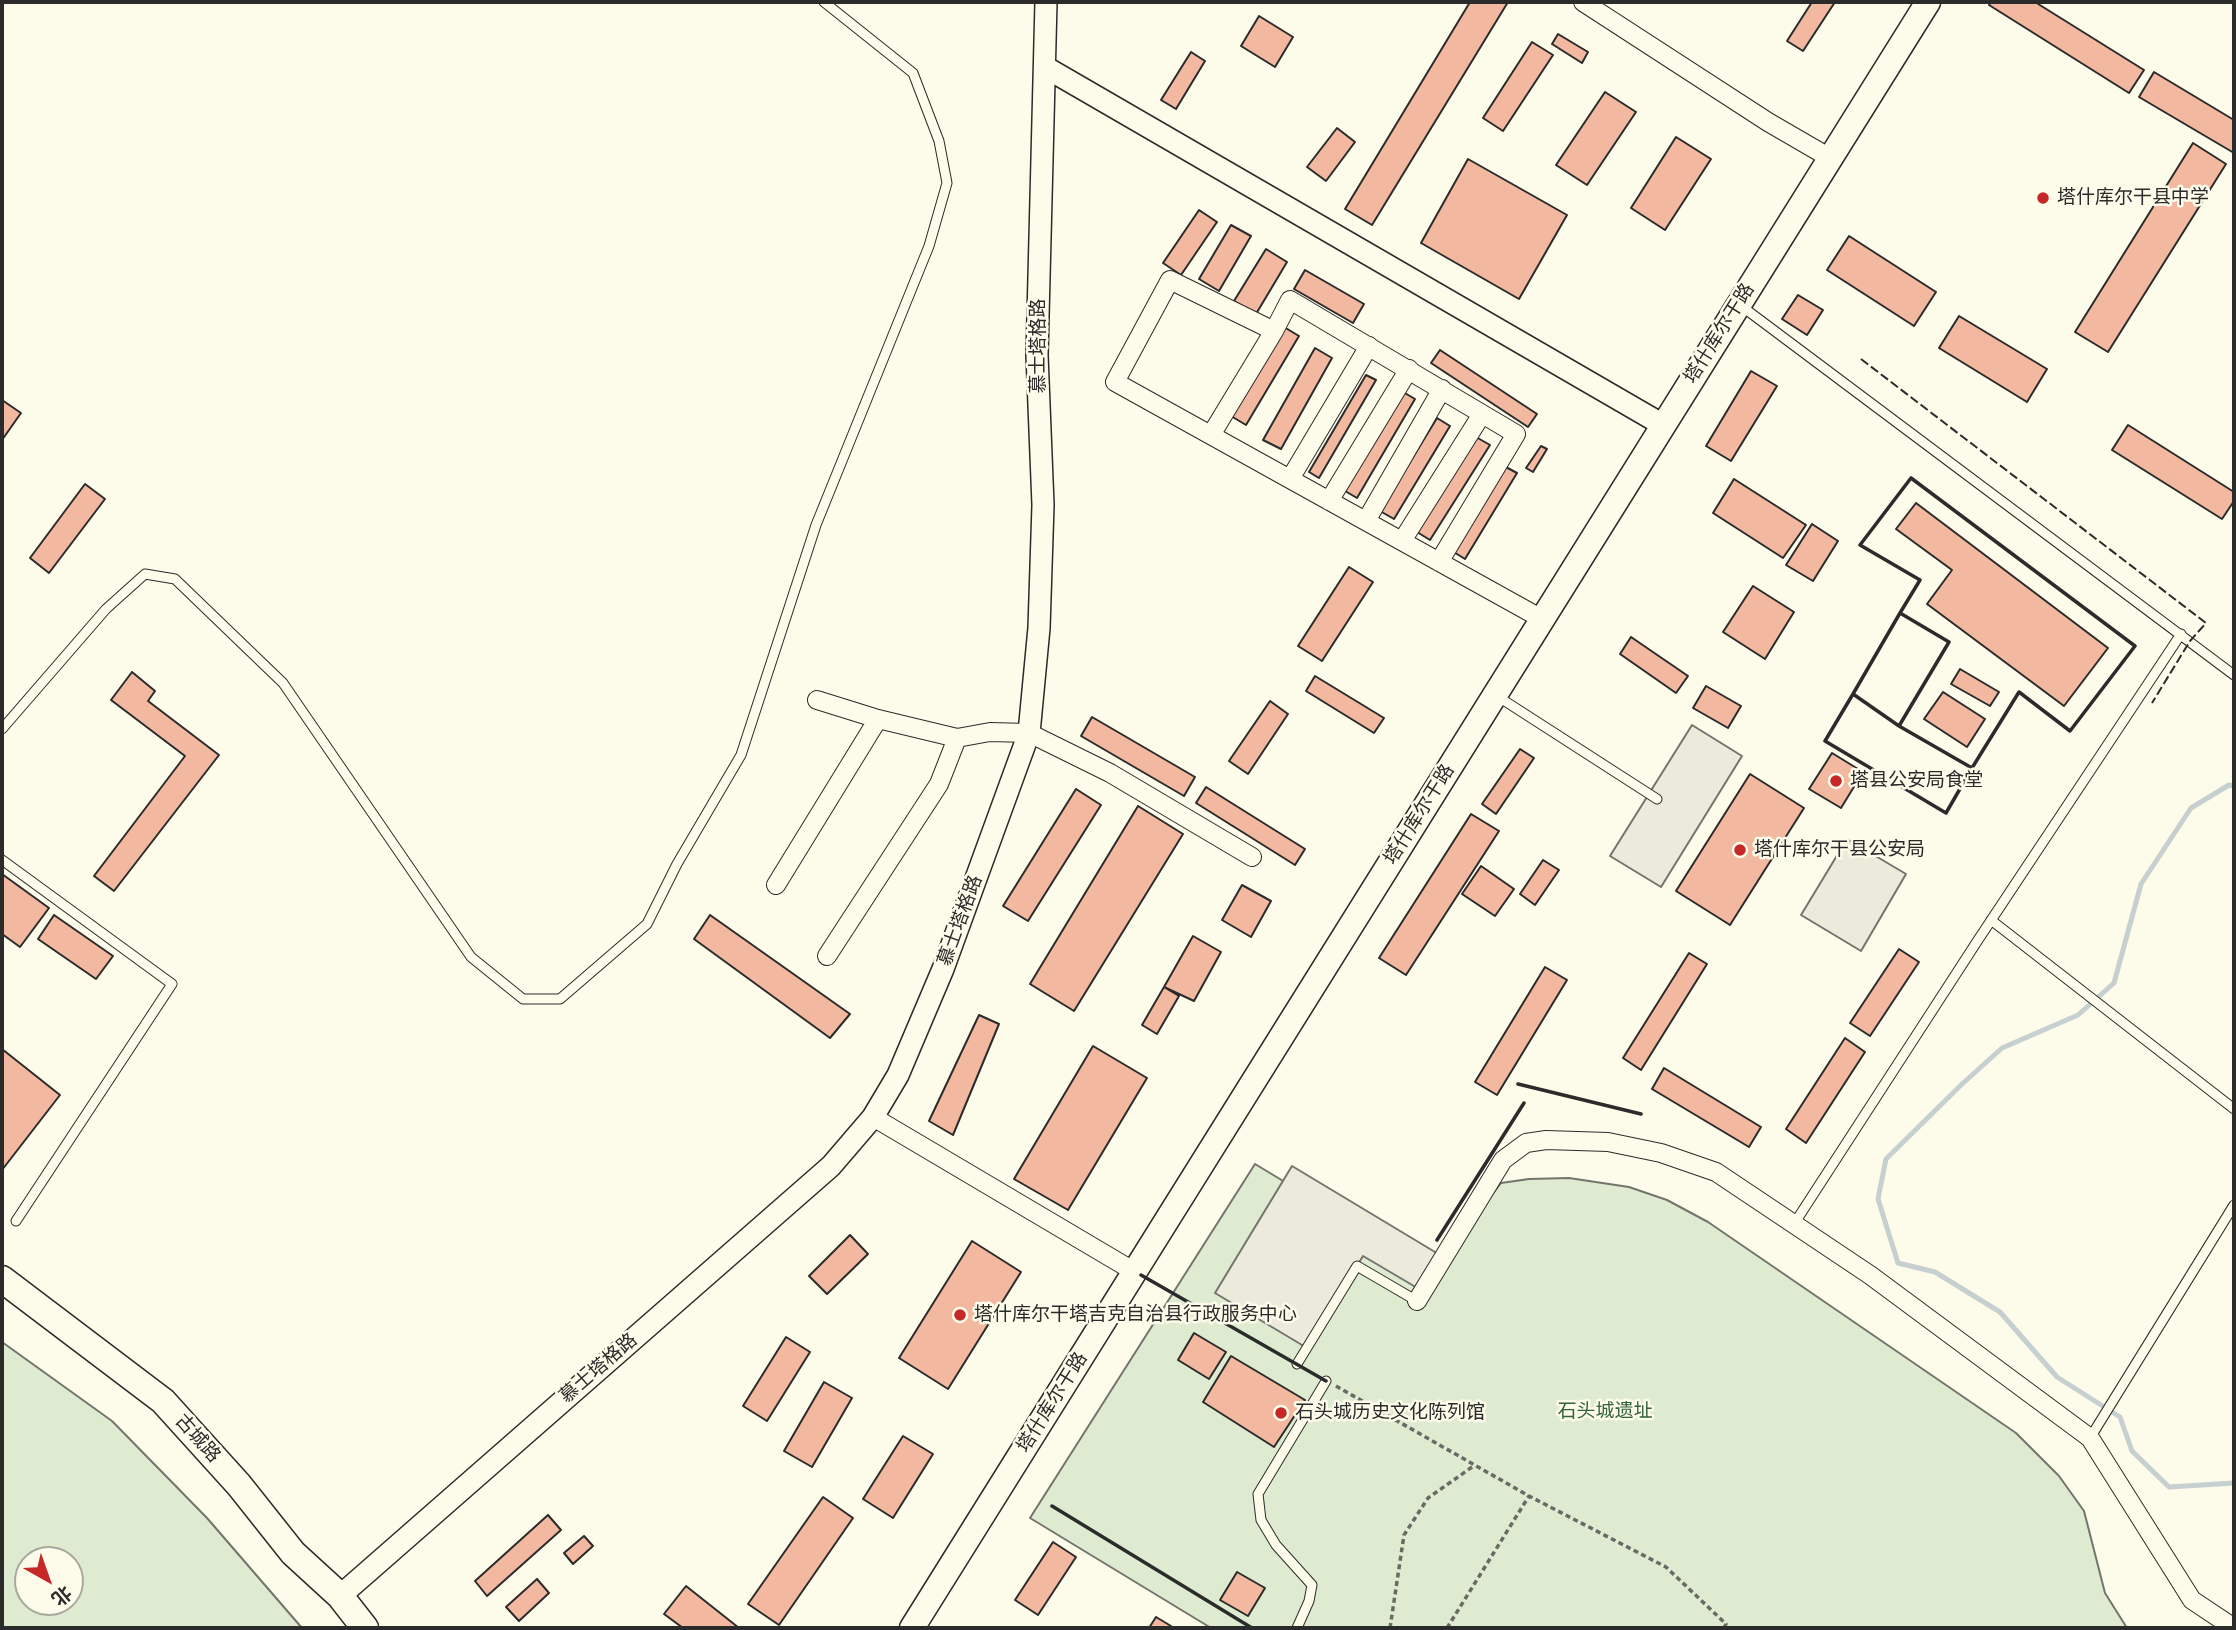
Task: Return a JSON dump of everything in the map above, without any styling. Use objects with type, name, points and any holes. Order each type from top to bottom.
[{"type":"main road","name":"塔什库尔干路","points":[[912,1628],[1928,2]]},
{"type":"main road","name":"古城路","points":[[2,1279],[163,1401],[239,1485],[293,1553],[340,1597],[365,1628]]},
{"type":"street","name":"慕士塔格路","points":[[340,1597],[831,1166],[873,1116],[898,1075],[943,969],[1029,733],[1039,628],[1043,505],[1037,355],[1046,2]]},
{"type":"street","points":[[1583,2],[1768,122],[1829,158]]},
{"type":"street","points":[[1045,67],[1664,425]]},
{"type":"street","points":[[1274,331],[1170,280],[1115,382],[1542,619]]},
{"type":"street","points":[[1211,435],[1290,300],[1516,434],[1439,562]]},
{"type":"street","points":[[1290,479],[1369,345]]},
{"type":"street","points":[[1329,501],[1409,369]]},
{"type":"street","points":[[1366,521],[1442,389]]},
{"type":"street","points":[[1402,541],[1482,414]]},
{"type":"street","points":[[817,700],[877,719],[957,738],[990,732],[1029,733],[1110,773],[1252,857]]},
{"type":"street","points":[[776,885],[877,719]]},
{"type":"street","points":[[827,956],[939,785],[957,738]]},
{"type":"street","points":[[873,1116],[1135,1272]]},
{"type":"street","points":[[1417,1301],[1503,1160],[1526,1143],[1546,1140],[1608,1142],[1661,1153],[1716,1172],[1870,1276],[2090,1438],[2192,1600],[2234,1628]]},
{"type":"lane","points":[[2,729],[106,609],[145,573],[175,579],[283,683],[471,957],[523,999],[560,999],[647,924],[677,864],[741,755],[816,525],[929,246],[947,183],[939,141],[913,73],[824,2]]},
{"type":"lane","points":[[1739,304],[2234,675]]},
{"type":"lane","points":[[1794,1224],[1991,920],[2182,634]]},
{"type":"lane","points":[[1495,695],[1657,799]]},
{"type":"lane","points":[[2,860],[172,984],[16,1222]]},
{"type":"lane","points":[[1991,920],[2234,1109]]},
{"type":"lane","points":[[2090,1438],[2234,1205]]},
{"type":"lane","points":[[1297,1364],[1357,1266],[1417,1301]]},
{"type":"lane","points":[[1297,1628],[1310,1601],[1312,1585],[1276,1545],[1261,1520],[1258,1494],[1326,1381]]},
{"type":"path","points":[[1326,1381],[1529,1496],[1666,1567],[1726,1624],[1724,1628]]},
{"type":"path","points":[[1390,1628],[1404,1535],[1428,1498],[1475,1465]]},
{"type":"path","points":[[1447,1628],[1529,1496]]},
{"type":"green space","name":"石头城遗址","points":[[1255,1164],[1439,1275],[1473,1219],[1501,1183],[1569,1178],[1629,1187],[1667,1200],[1708,1222],[2016,1433],[2059,1476],[2084,1511],[2105,1593],[2127,1628],[1211,1628],[1030,1518]]},
{"type":"green space","points":[[2,1342],[112,1421],[207,1518],[302,1628],[2,1628]]},
{"type":"shaded area","points":[[1692,725],[1742,756],[1661,887],[1610,856]]},
{"type":"shaded area","points":[[1847,839],[1906,874],[1861,951],[1801,915]]},
{"type":"shaded area","points":[[1292,1166],[1440,1255],[1419,1289],[1363,1256],[1307,1348],[1215,1293]]},
{"type":"building","points":[[1470,2],[1508,2],[1372,225],[1345,209]]},
{"type":"building","points":[[1812,2],[1835,2],[1803,51],[1787,41]]},
{"type":"building","points":[[1991,2],[2035,2],[2144,70],[2129,93],[1989,5]]},
{"type":"building","points":[[1259,16],[1293,37],[1275,67],[1241,46]]},
{"type":"building","points":[[1558,34],[1588,52],[1582,63],[1552,44]]},
{"type":"building","points":[[1532,42],[1553,55],[1503,131],[1483,118]]},
{"type":"building","points":[[1191,52],[1205,61],[1176,109],[1161,100]]},
{"type":"building","points":[[2154,72],[2234,120],[2234,153],[2139,97]]},
{"type":"building","points":[[1605,92],[1636,112],[1587,185],[1556,165]]},
{"type":"building","points":[[1337,128],[1355,142],[1326,181],[1307,167]]},
{"type":"building","points":[[1676,137],[1711,159],[1665,230],[1631,208]]},
{"type":"building","points":[[2193,143],[2226,164],[2108,352],[2075,332]]},
{"type":"building","points":[[1468,159],[1567,215],[1519,299],[1421,243]]},
{"type":"building","points":[[1199,210],[1217,222],[1181,275],[1163,263]]},
{"type":"building","points":[[1231,225],[1251,236],[1219,291],[1199,279]]},
{"type":"building","points":[[1849,236],[1936,292],[1914,326],[1827,270]]},
{"type":"building","points":[[1266,249],[1287,262],[1256,314],[1234,301]]},
{"type":"building","points":[[1305,270],[1364,304],[1353,323],[1294,289]]},
{"type":"building","points":[[1798,295],[1823,310],[1807,335],[1782,319]]},
{"type":"building","points":[[1959,316],[2047,369],[2027,402],[1939,348]]},
{"type":"building","points":[[1284,327],[1299,336],[1246,425],[1231,416]]},
{"type":"building","points":[[1315,348],[1332,358],[1281,449],[1263,440]]},
{"type":"building","points":[[1440,350],[1537,414],[1528,427],[1431,363]]},
{"type":"building","points":[[1751,371],[1777,386],[1731,461],[1706,446]]},
{"type":"building","points":[[1366,375],[1376,380],[1319,478],[1309,472]]},
{"type":"building","points":[[1403,392],[1415,399],[1357,498],[1345,491]]},
{"type":"building","points":[[2,400],[21,413],[2,440]]},
{"type":"building","points":[[1437,418],[1450,426],[1394,519],[1380,511]]},
{"type":"building","points":[[2128,425],[2234,492],[2234,501],[2222,519],[2112,450]]},
{"type":"building","points":[[1476,437],[1490,445],[1430,540],[1417,532]]},
{"type":"building","points":[[1541,446],[1547,449],[1533,472],[1526,468]]},
{"type":"building","points":[[1504,466],[1517,473],[1465,559],[1452,551]]},
{"type":"building","points":[[1734,479],[1806,525],[1783,558],[1713,513]]},
{"type":"building","points":[[85,484],[105,499],[49,573],[30,558]]},
{"type":"building","points":[[1916,503],[2108,648],[2064,706],[1927,604],[1952,570],[1896,529]]},
{"type":"building","points":[[1812,524],[1838,541],[1813,581],[1786,565]]},
{"type":"building","points":[[1349,567],[1373,582],[1322,661],[1298,646]]},
{"type":"building","points":[[1753,586],[1794,612],[1765,659],[1723,632]]},
{"type":"building","points":[[1631,637],[1688,676],[1676,693],[1620,654]]},
{"type":"building","points":[[1960,669],[1999,692],[1990,706],[1951,684]]},
{"type":"building","points":[[132,672],[155,691],[148,701],[219,755],[114,891],[94,876],[185,756],[111,700]]},
{"type":"building","points":[[1315,676],[1384,718],[1374,733],[1306,691]]},
{"type":"building","points":[[1706,686],[1741,706],[1728,728],[1693,708]]},
{"type":"building","points":[[1943,692],[1985,719],[1967,747],[1924,719]]},
{"type":"building","points":[[1270,701],[1288,714],[1248,774],[1229,761]]},
{"type":"building","points":[[1092,717],[1195,777],[1184,796],[1081,736]]},
{"type":"building","points":[[1520,749],[1534,758],[1496,814],[1482,804]]},
{"type":"building","name":"塔县公安局食堂","points":[[1832,753],[1863,772],[1841,808],[1809,789]]},
{"type":"building","name":"塔什库尔干县公安局","points":[[1750,774],[1804,808],[1730,925],[1676,891]]},
{"type":"building","points":[[1206,787],[1305,849],[1295,865],[1196,803]]},
{"type":"building","points":[[1076,789],[1101,805],[1028,921],[1003,906]]},
{"type":"building","points":[[1138,806],[1183,834],[1074,1011],[1030,984]]},
{"type":"building","points":[[1471,814],[1499,831],[1406,975],[1379,958]]},
{"type":"building","points":[[1543,860],[1559,870],[1535,905],[1520,894]]},
{"type":"building","points":[[1481,866],[1514,889],[1495,916],[1462,894]]},
{"type":"building","points":[[2,874],[49,908],[20,947],[2,934]]},
{"type":"building","points":[[1242,885],[1271,901],[1251,937],[1222,920]]},
{"type":"building","points":[[54,915],[113,956],[96,979],[38,939]]},
{"type":"building","points":[[710,915],[850,1014],[830,1038],[694,939]]},
{"type":"building","points":[[1193,936],[1221,952],[1194,1001],[1164,987]]},
{"type":"building","points":[[1899,949],[1919,962],[1870,1036],[1850,1023]]},
{"type":"building","points":[[1689,953],[1707,964],[1641,1070],[1623,1058]]},
{"type":"building","points":[[1545,967],[1567,980],[1497,1095],[1475,1082]]},
{"type":"building","points":[[1164,987],[1179,996],[1157,1034],[1142,1025]]},
{"type":"building","points":[[979,1015],[999,1024],[953,1135],[929,1121]]},
{"type":"building","points":[[1845,1038],[1865,1052],[1806,1143],[1786,1129]]},
{"type":"building","points":[[1093,1046],[1147,1078],[1068,1210],[1014,1179]]},
{"type":"building","points":[[2,1049],[60,1095],[2,1170]]},
{"type":"building","points":[[1664,1068],[1761,1127],[1749,1147],[1652,1089]]},
{"type":"building","points":[[850,1235],[868,1254],[827,1294],[809,1276]]},
{"type":"building","name":"塔什库尔干塔吉克自治县行政服务中心","points":[[972,1241],[1021,1272],[948,1389],[899,1358]]},
{"type":"building","points":[[1194,1333],[1226,1352],[1209,1379],[1178,1360]]},
{"type":"building","points":[[786,1337],[810,1352],[767,1421],[743,1406]]},
{"type":"building","points":[[1231,1356],[1305,1400],[1274,1447],[1203,1402]]},
{"type":"building","points":[[824,1382],[852,1398],[812,1467],[784,1451]]},
{"type":"building","points":[[903,1436],[933,1454],[893,1518],[863,1499]]},
{"type":"building","points":[[823,1497],[853,1518],[779,1625],[748,1604]]},
{"type":"building","points":[[548,1515],[561,1530],[487,1596],[475,1581]]},
{"type":"building","points":[[584,1536],[593,1546],[573,1564],[564,1553]]},
{"type":"building","points":[[1053,1542],[1076,1557],[1038,1615],[1015,1600]]},
{"type":"building","points":[[1237,1572],[1265,1588],[1248,1616],[1220,1600]]},
{"type":"building","points":[[537,1579],[549,1593],[519,1621],[506,1607]]},
{"type":"building","points":[[686,1586],[739,1628],[683,1628],[664,1614]]},
{"type":"building","points":[[1156,1617],[1171,1626],[1170,1628],[1149,1628]]},
{"type":"waterway","points":[[2234,786],[2229,785],[2191,808],[2141,884],[2114,983],[2078,1015],[2002,1048],[1961,1085],[1886,1159],[1878,1199],[1898,1263],[1935,1272],[2000,1312],[2057,1377],[2120,1417],[2132,1451],[2169,1487],[2234,1483]]},
{"type":"fence","points":[[1861,359],[2206,623],[2190,641],[2152,703]]},
{"type":"wall","points":[[1911,478],[2135,646],[2070,731],[2019,692],[1972,768],[1899,726],[1949,642],[1900,613],[1920,580],[1860,545],[1911,478]]},
{"type":"wall","points":[[1899,726],[1853,694],[1900,613]]},
{"type":"wall","points":[[1853,694],[1825,741],[1946,813],[1972,768]]},
{"type":"wall","points":[[1518,1084],[1641,1114]]},
{"type":"wall","points":[[1437,1240],[1524,1103]]},
{"type":"wall","points":[[1141,1275],[1326,1381]]},
{"type":"wall","points":[[1052,1506],[1252,1628]]},
{"type":"place","name":"塔什库尔干县中学","points":[[2043,198]]},
{"type":"place","name":"塔县公安局食堂","points":[[1836,781]]},
{"type":"place","name":"塔什库尔干县公安局","points":[[1740,850]]},
{"type":"place","name":"塔什库尔干塔吉克自治县行政服务中心","points":[[960,1315]]},
{"type":"place","name":"石头城历史文化陈列馆","points":[[1281,1413]]}]
